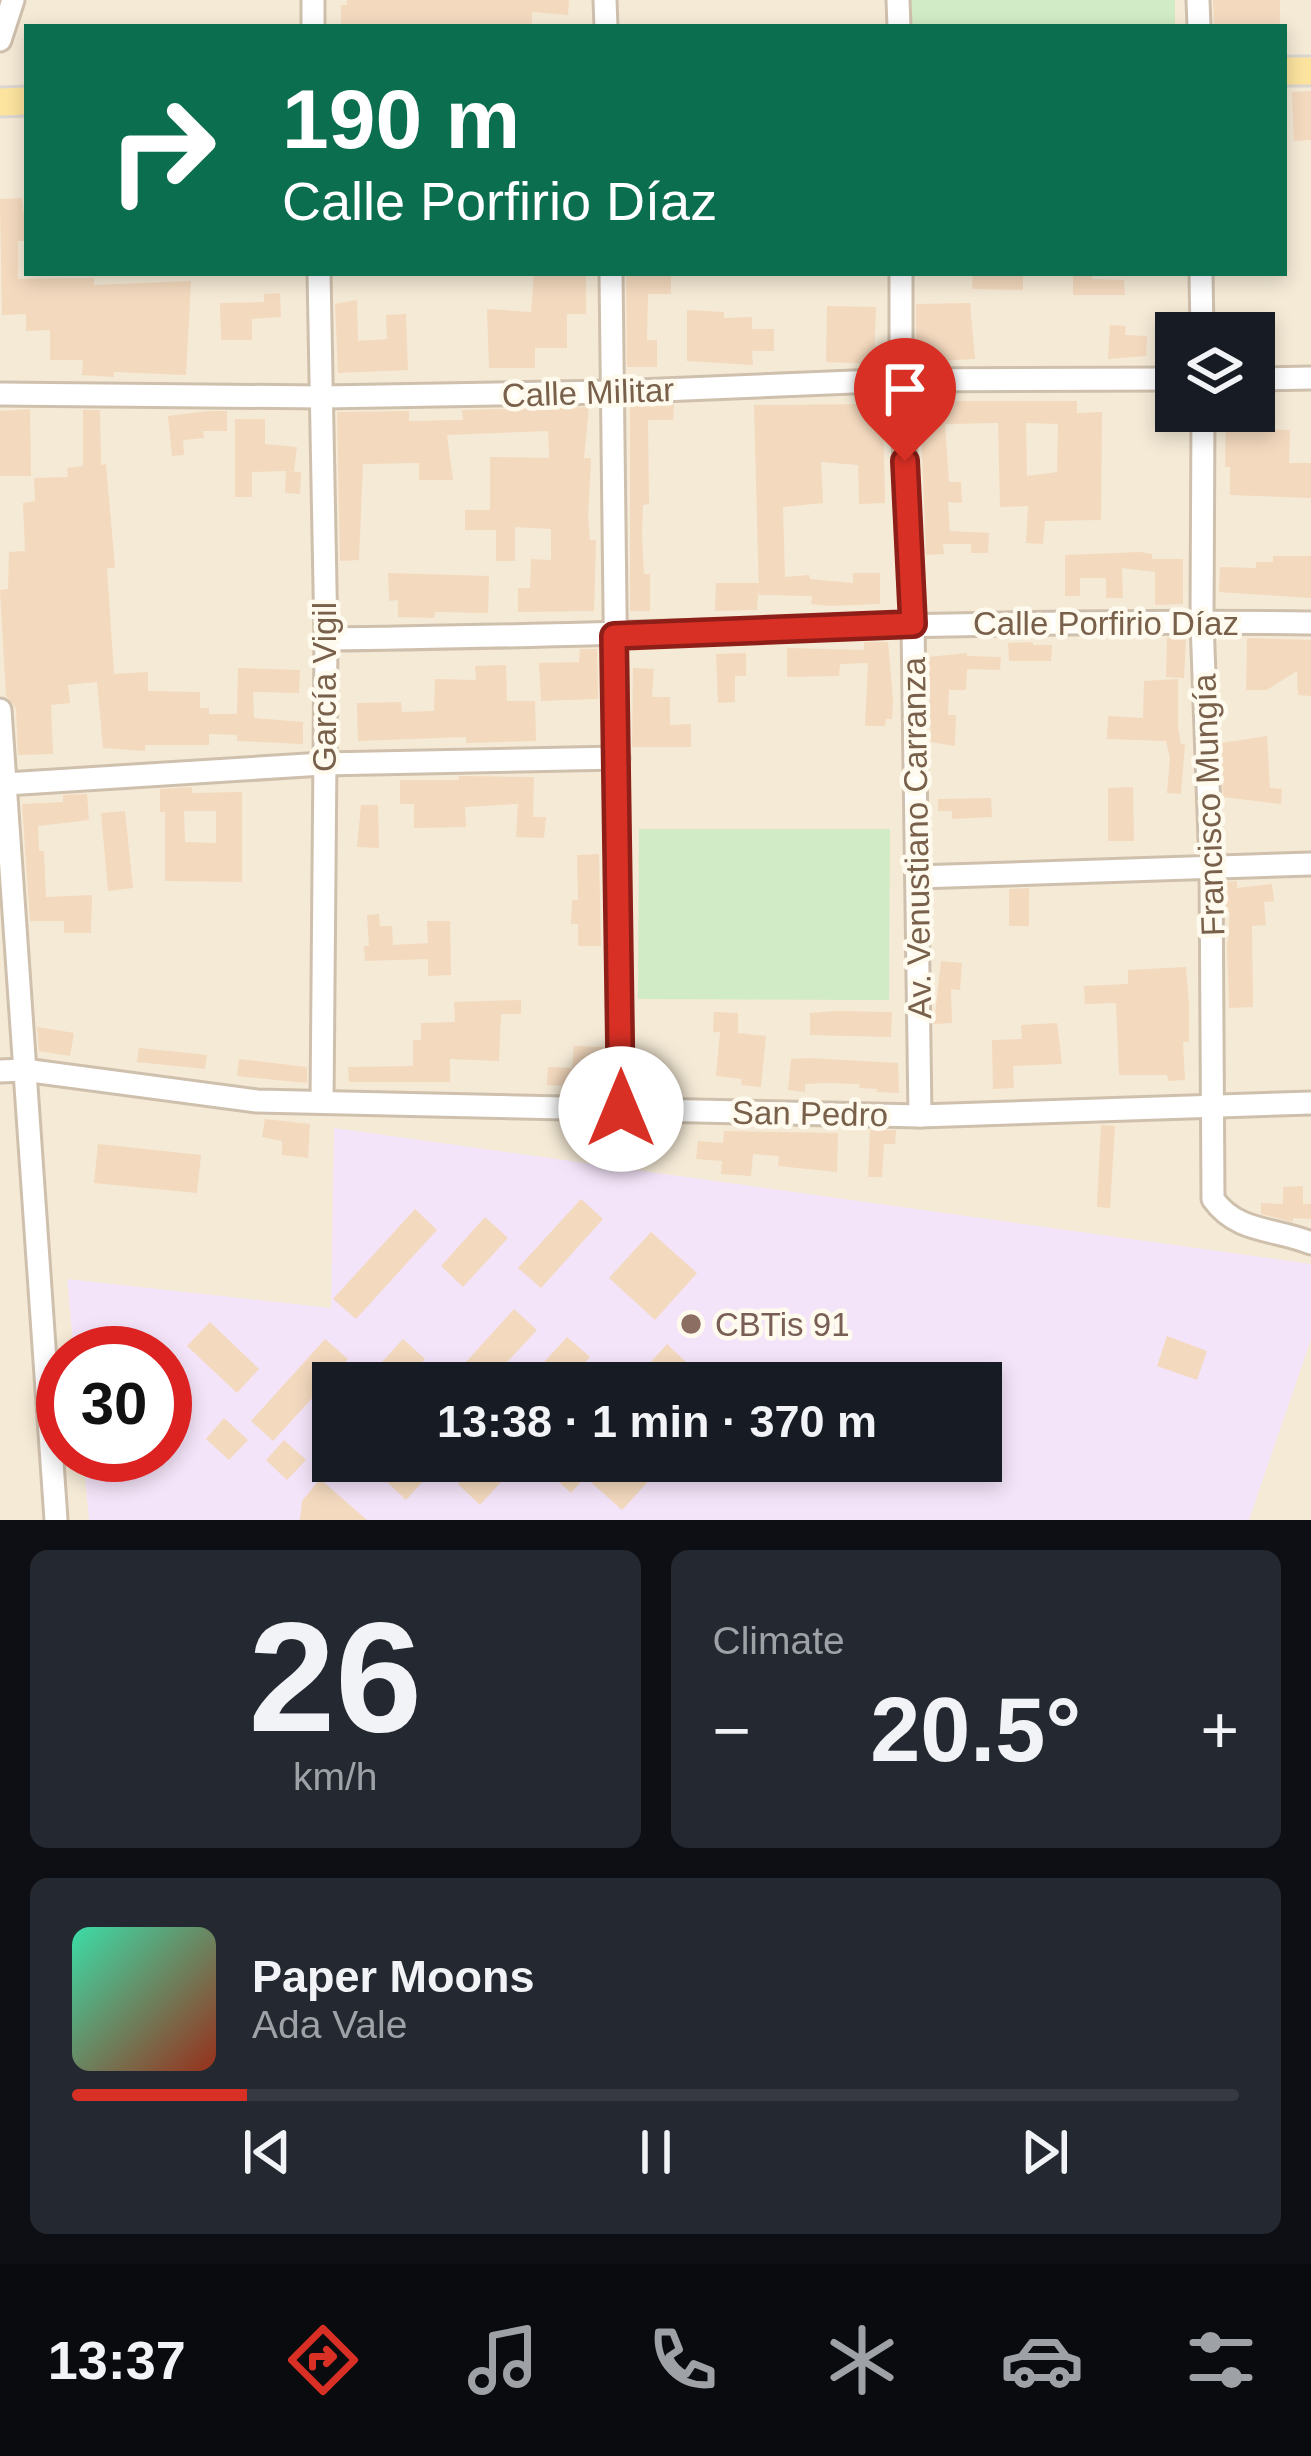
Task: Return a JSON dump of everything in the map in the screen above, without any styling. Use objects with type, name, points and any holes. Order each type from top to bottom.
[{"type":"street","points":[[0,40],[13,0]]},
{"type":"street","name":"García Vigil","points":[[319,276],[326,639],[322,1102]]},
{"type":"street","points":[[611,276],[621,1109]]},
{"type":"street","name":"Av. Venustiano Carranza","points":[[901,276],[913,624],[920,1116]]},
{"type":"street","points":[[1201,276],[1202,312]]},
{"type":"street","points":[[1275,379],[1311,378]]},
{"type":"street","name":"Calle Militar","points":[[0,394],[323,397],[901,380],[1155,379]]},
{"type":"street","name":"Francisco Mungía","points":[[1203,432],[1202,621],[1216,1104],[1213,1199],[1225,1216],[1244,1226],[1280,1231],[1311,1243]]},
{"type":"street","name":"Calle Porfirio Díaz","points":[[326,639],[614,636],[913,624],[1311,623]]},
{"type":"street","points":[[0,710],[56,1520]]},
{"type":"street","points":[[6,784],[323,764],[618,758]]},
{"type":"street","points":[[916,877],[1311,864]]},
{"type":"street","name":"San Pedro","points":[[0,1071],[24,1070],[256,1101],[920,1116],[1311,1102]]},
{"type":"shaded area","points":[[0,0],[1311,0],[1311,1520],[0,1520]]},
{"type":"shaded area","name":"CBTis 91","points":[[334,1128],[1311,1264],[1311,1339],[1249,1520],[89,1520],[85,1482],[192,1482],[192,1326],[71,1326],[67,1279],[331,1308]]},
{"type":"green space","points":[[909,0],[1175,0],[1175,24],[909,24]]},
{"type":"green space","points":[[639,829],[890,829],[889,1000],[638,999]]},
{"type":"building","points":[[347,0],[569,0],[568,15],[532,12],[532,24],[341,24],[341,5],[347,5]]},
{"type":"building","points":[[1213,0],[1280,0],[1280,24],[1214,24]]},
{"type":"building","points":[[1311,91],[1311,140],[1294,141],[1292,92]]},
{"type":"building","points":[[22,198],[24,241],[18,241],[18,279],[94,278],[94,285],[191,281],[186,375],[82,375],[83,360],[50,360],[50,330],[26,331],[26,314],[2,315],[0,199]]},
{"type":"building","points":[[534,276],[586,276],[586,314],[567,314],[567,348],[535,348],[535,368],[489,368],[487,309],[531,312]]},
{"type":"building","points":[[626,276],[671,276],[671,294],[648,294],[647,340],[657,340],[657,367],[627,367]]},
{"type":"building","points":[[973,276],[1023,276],[1023,290],[972,289]]},
{"type":"building","points":[[1073,276],[1124,280],[1125,295],[1073,295]]},
{"type":"building","points":[[280,293],[281,317],[252,319],[252,340],[221,340],[220,303],[264,302],[264,294]]},
{"type":"building","points":[[357,300],[358,341],[387,339],[386,315],[406,314],[408,370],[338,373],[335,304]]},
{"type":"building","points":[[970,303],[975,359],[916,362],[916,304]]},
{"type":"building","points":[[827,306],[876,307],[874,364],[826,362]]},
{"type":"building","points":[[687,310],[724,312],[724,318],[752,317],[752,329],[774,329],[774,351],[752,351],[753,365],[687,361]]},
{"type":"building","points":[[1110,325],[1126,326],[1125,335],[1147,336],[1146,356],[1108,359]]},
{"type":"building","points":[[920,401],[1077,401],[1077,413],[1102,412],[1101,520],[1045,521],[1043,544],[1026,543],[1028,506],[1000,507],[998,423],[945,424],[949,482],[961,482],[962,503],[948,502],[950,531],[989,533],[988,553],[971,553],[971,544],[943,544],[944,554],[926,555]],"holes":[[[1026,423],[1058,424],[1057,472],[1027,476]]]},
{"type":"building","points":[[883,404],[885,503],[859,504],[858,465],[821,462],[823,503],[783,507],[785,577],[809,575],[810,579],[853,583],[853,573],[880,573],[880,604],[829,606],[811,604],[812,596],[759,595],[754,405]]},
{"type":"building","points":[[674,405],[673,420],[648,420],[649,504],[643,505],[642,535],[644,574],[650,574],[650,611],[630,611],[630,406]]},
{"type":"building","points":[[589,407],[584,458],[591,458],[588,517],[590,540],[596,540],[594,611],[518,612],[518,588],[530,588],[531,559],[551,560],[551,529],[515,527],[515,561],[496,561],[496,530],[465,530],[465,510],[490,510],[490,457],[549,458],[548,431],[447,435],[453,480],[419,480],[419,463],[363,464],[359,560],[340,561],[337,412],[409,411],[409,421],[463,420],[462,410]]},
{"type":"building","points":[[30,409],[31,476],[0,476],[0,411]]},
{"type":"building","points":[[83,410],[100,410],[101,465],[106,464],[115,568],[107,568],[114,674],[148,672],[148,691],[200,692],[200,708],[209,708],[209,714],[237,714],[238,668],[300,670],[299,693],[253,692],[254,718],[303,722],[303,744],[237,741],[237,735],[209,734],[209,745],[145,745],[145,751],[103,748],[97,682],[68,685],[70,703],[51,705],[53,754],[18,755],[16,708],[6,696],[0,590],[8,589],[9,552],[25,551],[23,503],[35,501],[34,478],[68,477],[67,468],[83,466]]},
{"type":"building","points":[[227,411],[227,431],[203,431],[204,438],[183,440],[184,455],[172,456],[168,416]]},
{"type":"building","points":[[235,419],[265,419],[265,444],[297,447],[294,471],[288,471],[301,472],[300,494],[285,493],[286,471],[252,472],[252,497],[235,497]]},
{"type":"building","points":[[1290,430],[1289,463],[1311,463],[1311,498],[1230,495],[1230,467],[1225,467],[1226,432]]},
{"type":"building","points":[[1152,554],[1152,559],[1183,559],[1183,604],[1155,605],[1155,572],[1122,568],[1123,598],[1106,598],[1106,578],[1080,578],[1080,596],[1065,596],[1065,555]]},
{"type":"building","points":[[1273,556],[1311,556],[1311,598],[1219,592],[1220,567],[1256,568],[1256,562],[1273,562]]},
{"type":"building","points":[[388,573],[489,576],[488,613],[398,617],[398,600],[389,601]]},
{"type":"building","points":[[716,583],[759,583],[757,610],[715,611]]},
{"type":"building","points":[[1167,638],[1186,638],[1184,678],[1166,677]]},
{"type":"building","points":[[1247,638],[1311,640],[1311,696],[1298,695],[1297,671],[1267,690],[1246,690]]},
{"type":"building","points":[[864,642],[888,642],[893,699],[892,719],[886,719],[885,726],[865,726],[868,663],[840,664],[839,676],[787,677],[787,648],[864,650]]},
{"type":"building","points":[[1008,643],[1052,645],[1051,661],[1009,661]]},
{"type":"building","points":[[580,649],[597,649],[598,699],[541,701],[539,663],[579,662]]},
{"type":"building","points":[[746,653],[746,676],[735,676],[735,702],[718,703],[716,654]]},
{"type":"building","points":[[967,653],[1001,657],[1000,670],[967,669],[966,690],[949,690],[948,715],[956,715],[955,746],[931,742],[928,657]]},
{"type":"building","points":[[506,665],[507,701],[535,701],[536,741],[466,743],[466,737],[358,741],[357,703],[401,702],[402,712],[434,711],[435,679],[476,680],[475,666]]},
{"type":"building","points":[[633,668],[654,669],[652,697],[670,697],[670,725],[691,724],[691,747],[632,747]]},
{"type":"building","points":[[1178,679],[1178,727],[1181,744],[1185,744],[1181,794],[1167,793],[1170,758],[1166,741],[1107,739],[1108,716],[1143,718],[1144,681]]},
{"type":"building","points":[[1267,736],[1270,788],[1282,789],[1281,804],[1223,797],[1221,743]]},
{"type":"building","points":[[459,776],[534,777],[533,817],[546,817],[544,838],[516,837],[518,804],[465,807],[466,827],[414,828],[414,804],[400,804],[400,780],[459,780]]},
{"type":"building","points":[[1133,787],[1134,841],[1108,841],[1108,788]]},
{"type":"building","points":[[160,789],[242,792],[242,882],[165,881],[165,812],[160,812]],"holes":[[[184,811],[216,811],[216,843],[185,842]]]},
{"type":"building","points":[[87,794],[89,820],[38,826],[46,897],[92,895],[91,933],[64,933],[64,921],[30,921],[22,804],[63,802],[63,795]]},
{"type":"building","points":[[991,798],[992,817],[952,819],[952,811],[938,811],[938,799]]},
{"type":"building","points":[[361,805],[378,805],[379,848],[357,847]]},
{"type":"building","points":[[125,811],[133,888],[108,891],[101,813]]},
{"type":"building","points":[[599,854],[601,946],[578,946],[578,924],[571,924],[572,900],[578,900],[577,855]]},
{"type":"building","points":[[1237,881],[1237,888],[1272,884],[1274,901],[1264,902],[1266,925],[1252,926],[1253,1007],[1229,1008],[1226,882]]},
{"type":"building","points":[[1029,888],[1029,926],[1009,926],[1009,889]]},
{"type":"building","points":[[379,914],[380,926],[392,926],[393,945],[428,943],[427,921],[450,921],[451,975],[428,976],[428,959],[365,961],[367,915]]},
{"type":"building","points":[[941,961],[962,963],[960,990],[951,989],[952,1023],[934,1024]]},
{"type":"building","points":[[1186,967],[1189,1042],[1183,1042],[1185,1080],[1168,1081],[1167,1075],[1119,1075],[1116,1003],[1085,1004],[1084,986],[1128,984],[1128,970]]},
{"type":"building","points":[[521,1000],[521,1014],[501,1014],[499,1061],[450,1059],[450,1082],[349,1082],[348,1067],[413,1066],[413,1040],[421,1040],[421,1023],[455,1022],[454,1002]]},
{"type":"building","points":[[714,1012],[738,1013],[738,1033],[766,1036],[761,1087],[716,1076],[720,1032],[713,1032]]},
{"type":"building","points":[[892,1012],[891,1037],[810,1035],[810,1013]]},
{"type":"building","points":[[1057,1023],[1062,1064],[1013,1066],[1014,1088],[993,1089],[992,1040],[1022,1039],[1021,1025]]},
{"type":"building","points":[[37,1027],[74,1033],[70,1056],[39,1051]]},
{"type":"building","points":[[574,1046],[604,1047],[603,1066],[586,1065],[585,1087],[547,1085],[548,1067],[572,1068]]},
{"type":"building","points":[[139,1048],[207,1055],[205,1069],[137,1062]]},
{"type":"building","points":[[239,1059],[307,1067],[307,1083],[237,1076]]},
{"type":"building","points":[[791,1059],[898,1063],[899,1093],[827,1083],[805,1084],[805,1092],[788,1090]]},
{"type":"building","points":[[265,1119],[310,1124],[308,1158],[282,1155],[282,1141],[262,1137]]},
{"type":"building","points":[[1101,1125],[1115,1126],[1110,1208],[1097,1207]]},
{"type":"building","points":[[870,1130],[896,1130],[895,1144],[884,1144],[882,1177],[868,1177]]},
{"type":"building","points":[[724,1131],[838,1133],[837,1172],[778,1166],[779,1156],[753,1154],[751,1176],[721,1174],[722,1161],[696,1159],[698,1141],[723,1143]]},
{"type":"building","points":[[98,1144],[201,1155],[197,1193],[94,1183]]},
{"type":"building","points":[[1303,1186],[1303,1204],[1311,1204],[1311,1219],[1293,1218],[1293,1222],[1261,1214],[1261,1203],[1283,1204],[1283,1187]]},
{"type":"building","points":[[581,1199],[603,1219],[541,1288],[518,1268]]},
{"type":"building","points":[[415,1209],[437,1230],[356,1319],[333,1299]]},
{"type":"building","points":[[485,1217],[508,1238],[463,1287],[441,1266]]},
{"type":"building","points":[[651,1232],[697,1273],[655,1320],[609,1278]]},
{"type":"building","points":[[514,1309],[537,1330],[507,1362],[466,1362]]},
{"type":"building","points":[[210,1322],[259,1369],[237,1393],[192,1351],[192,1341]]},
{"type":"building","points":[[1167,1336],[1207,1351],[1197,1380],[1157,1366]]},
{"type":"building","points":[[567,1337],[590,1357],[585,1362],[544,1362]]},
{"type":"building","points":[[325,1339],[348,1359],[312,1362],[312,1398],[273,1441],[251,1421]]},
{"type":"building","points":[[403,1339],[425,1359],[422,1362],[382,1362]]},
{"type":"building","points":[[667,1344],[686,1362],[651,1362]]},
{"type":"building","points":[[224,1418],[248,1440],[229,1460],[206,1439]]},
{"type":"building","points":[[284,1440],[306,1460],[287,1480],[266,1460]]},
{"type":"building","points":[[318,1482],[323,1482],[367,1520],[300,1520],[302,1501]]},
{"type":"building","points":[[387,1482],[422,1482],[406,1500]]},
{"type":"building","points":[[460,1482],[501,1482],[480,1505]]},
{"type":"building","points":[[559,1482],[581,1482],[571,1493]]},
{"type":"building","points":[[591,1482],[648,1482],[622,1510]]},
{"type":"place","name":"CBTis 91","points":[[691,1324]]},
{"type":"route","points":[[621,1109],[614,636],[913,624],[905,461]]}]
